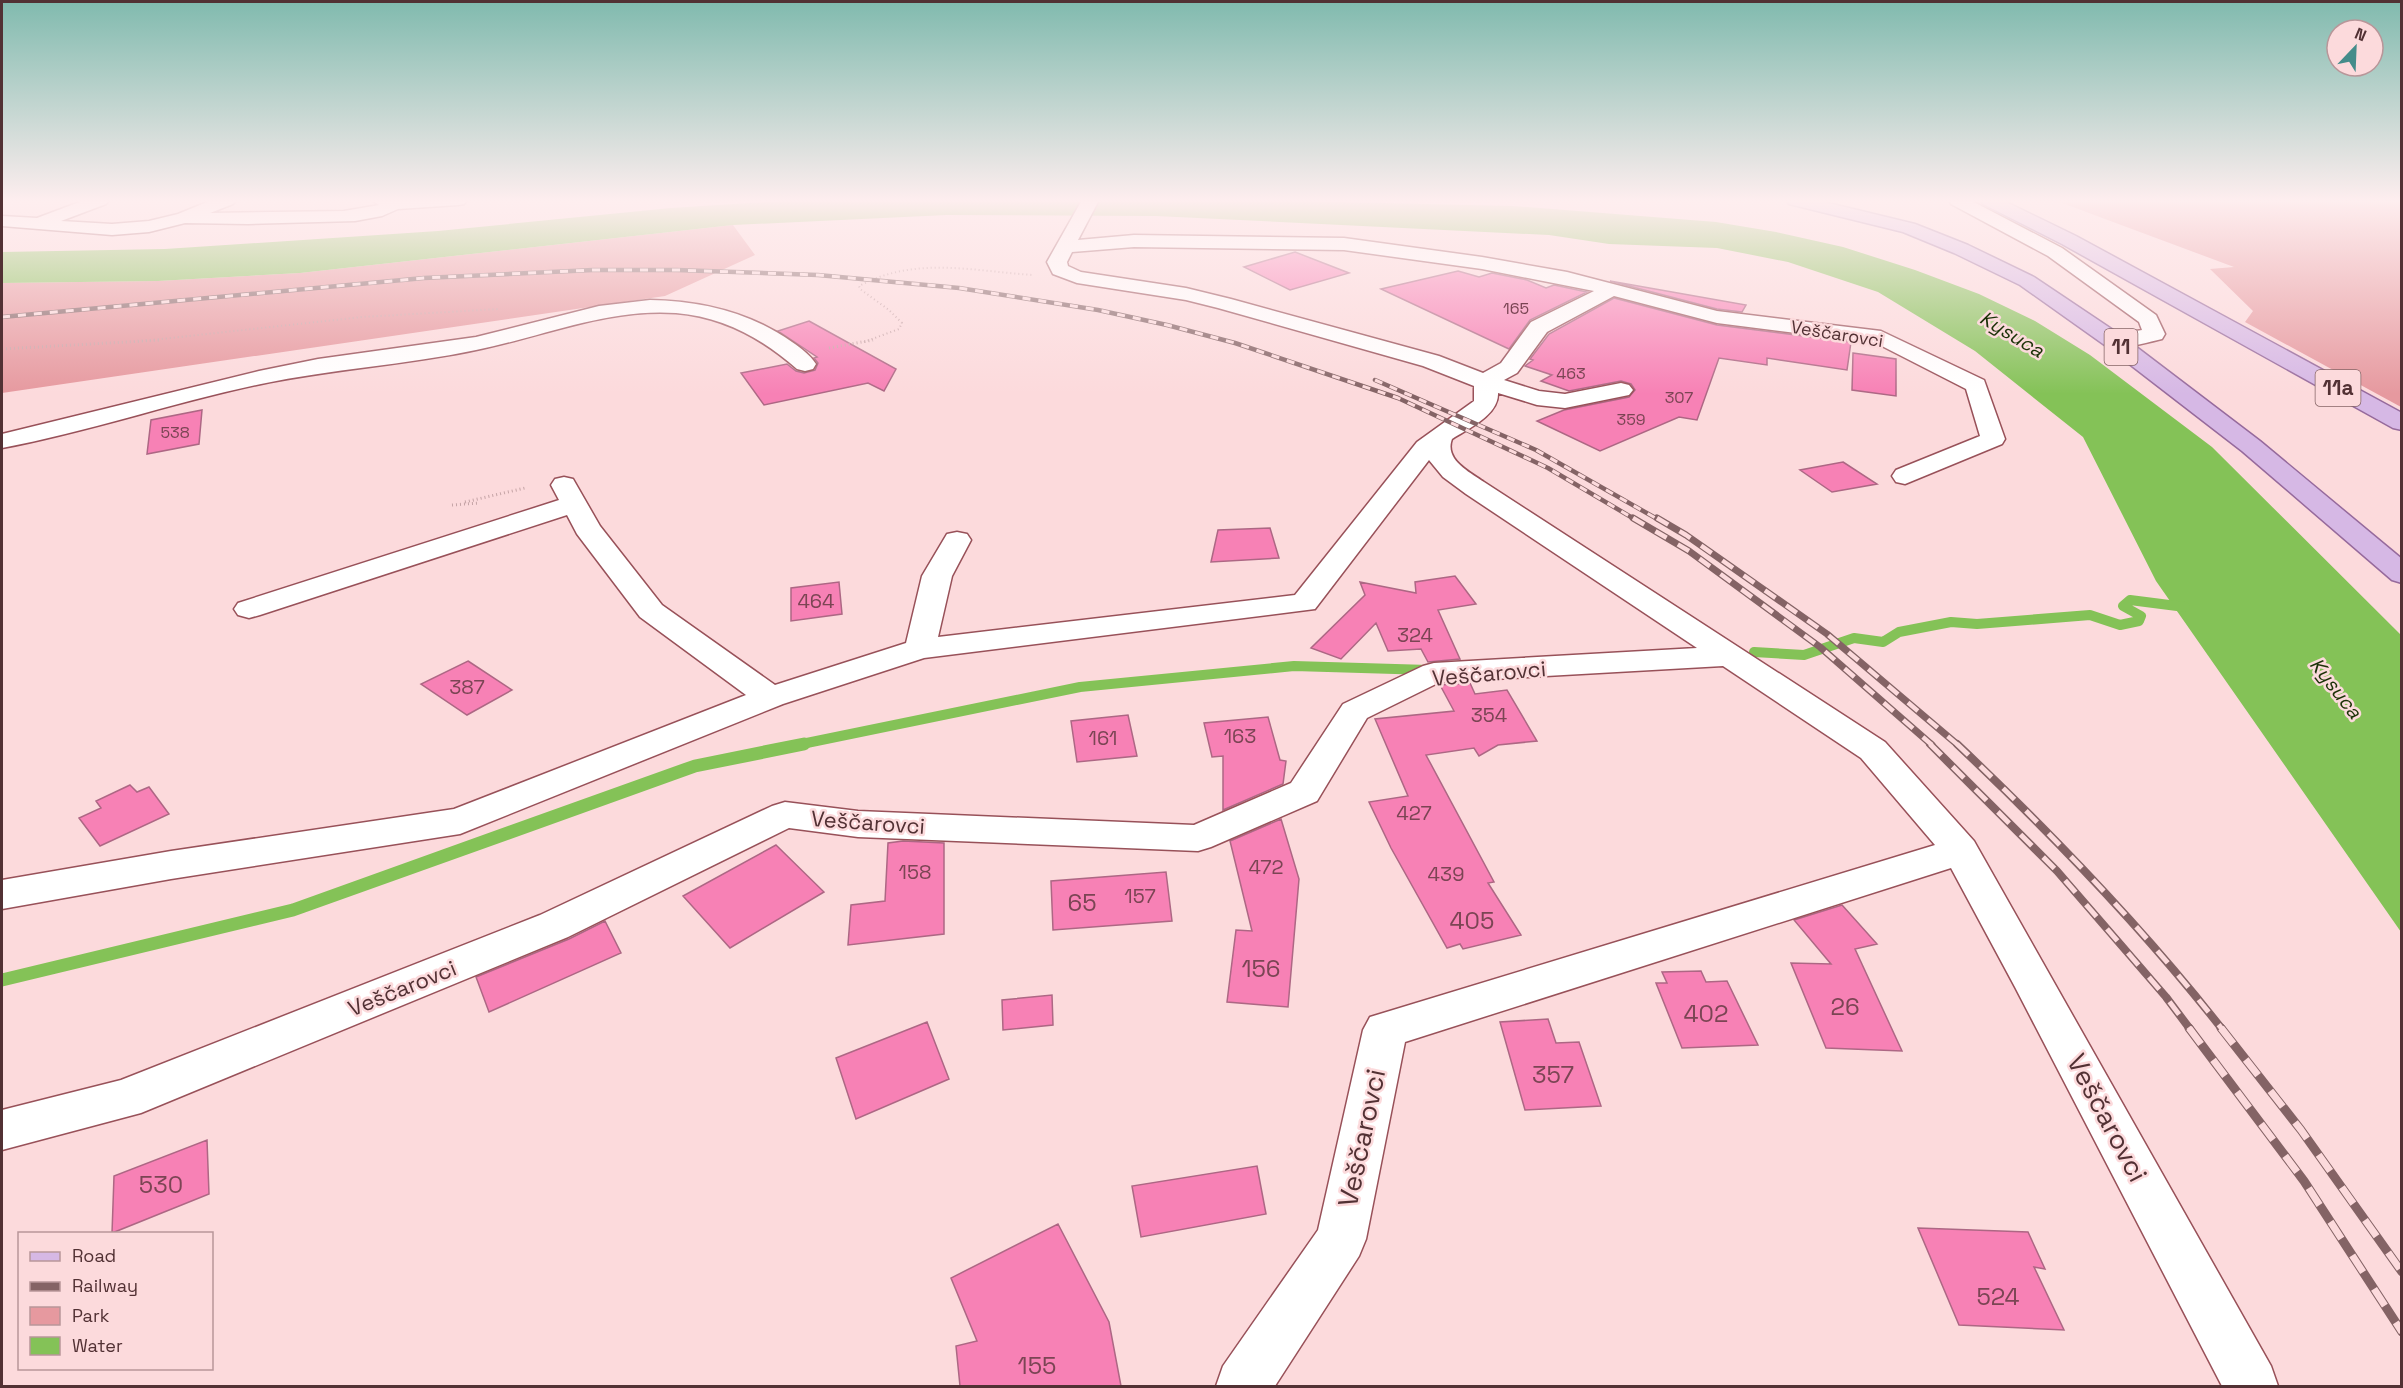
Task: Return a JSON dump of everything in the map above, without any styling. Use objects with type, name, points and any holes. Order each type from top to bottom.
[{"type":"main road","name":"11","points":[[1994,265],[2027,281],[2114,341],[2252,446],[2402,574]]},
{"type":"main road","name":"11a","points":[[2114,265],[2402,423]]},
{"type":"street","points":[[1058,265],[1060,270],[1077,277],[1186,294],[1224,303],[1431,361],[1485,382],[1554,402],[1622,390]]},
{"type":"street","name":"Veščarovci","points":[[1481,265],[1568,278],[1717,317],[1881,337],[1976,385],[1993,439],[1905,476]]},
{"type":"street","points":[[2073,265],[2149,319],[2154,334],[2114,341]]},
{"type":"street","points":[[1485,382],[1509,368],[1539,327],[1611,290]]},
{"type":"street","points":[[2,441],[246,380],[354,360],[472,345],[622,308],[674,307],[732,318],[788,347],[805,364]]},
{"type":"street","points":[[2,896],[171,865],[460,821],[771,698],[920,650],[1304,603],[1426,447],[1482,408],[1486,403],[1485,382]]},
{"type":"street","name":"Veščarovci","points":[[1443,434],[1436,443],[1435,448],[1438,455],[1465,480],[1873,750],[1961,851],[2033,980],[2251,1386]]},
{"type":"street","points":[[249,609],[569,494],[587,528],[651,611],[771,698]]},
{"type":"street","points":[[920,650],[937,576],[957,540]]},
{"type":"street","name":"Veščarovci","points":[[2,1130],[125,1099],[169,1082],[554,926],[785,815],[858,824],[1198,838],[1304,792],[1355,711],[1434,673],[1733,656]]},
{"type":"street","name":"Veščarovci","points":[[1243,1386],[1341,1239],[1385,1030],[1961,851]]},
{"type":"path","points":[[788,347],[829,348],[853,345],[889,335],[899,329],[902,323],[859,286],[892,270],[913,267],[1035,275],[1066,273]]},
{"type":"path","points":[[2,349],[164,340],[362,317],[506,309]]},
{"type":"path","points":[[452,505],[558,480],[569,494]]},
{"type":"green space","points":[[374,265],[734,265],[665,296],[2,393],[2,283],[158,281],[300,273]]},
{"type":"green space","points":[[2228,265],[2401,265],[2401,407],[2245,322],[2253,311],[2210,269],[2234,267]]},
{"type":"water","points":[[2,265],[374,265],[300,273],[158,281],[2,283]]},
{"type":"water","name":"Kysuca","points":[[1796,265],[1899,265],[1979,294],[2035,321],[2090,355],[2212,447],[2401,635],[2401,932],[2156,581],[2083,437],[1975,351],[1878,292]]},
{"type":"building","points":[[1252,265],[1328,265],[1349,273],[1290,290],[1244,267]]},
{"type":"building","points":[[1458,271],[1479,277],[1492,273],[1527,280],[1546,288],[1554,285],[1587,292],[1530,320],[1509,349],[1381,289]]},
{"type":"building","points":[[1610,281],[1746,305],[1742,312],[1717,309]]},
{"type":"building","points":[[1614,298],[1717,325],[1851,342],[1847,370],[1767,358],[1767,365],[1719,358],[1697,420],[1679,417],[1600,451],[1537,421],[1564,410],[1629,397],[1635,390],[1631,384],[1621,381],[1569,391],[1541,381],[1552,375],[1525,366],[1533,360],[1530,359],[1549,334]]},
{"type":"building","points":[[809,321],[896,369],[884,391],[868,383],[764,405],[741,373],[787,364],[796,371],[804,373],[815,370],[818,363],[814,358],[817,357],[778,331]]},
{"type":"building","points":[[1853,353],[1896,359],[1896,396],[1852,390]]},
{"type":"building","points":[[202,410],[199,444],[147,454],[151,420]]},
{"type":"building","points":[[1843,462],[1877,484],[1832,492],[1800,470]]},
{"type":"building","points":[[1270,528],[1279,558],[1211,562],[1218,530]]},
{"type":"building","points":[[1455,576],[1476,604],[1438,610],[1460,659],[1428,662],[1421,649],[1388,651],[1376,623],[1341,659],[1311,648],[1365,595],[1360,582],[1416,593],[1415,582]]},
{"type":"building","points":[[839,582],[842,614],[791,621],[791,588]]},
{"type":"building","points":[[468,661],[512,690],[467,715],[421,684]]},
{"type":"building","points":[[1470,683],[1475,694],[1507,690],[1537,741],[1498,745],[1479,756],[1474,748],[1426,755],[1494,882],[1488,883],[1521,935],[1463,949],[1460,944],[1447,948],[1391,848],[1369,802],[1408,796],[1375,719],[1454,711],[1440,685]]},
{"type":"building","points":[[1128,715],[1137,756],[1077,762],[1071,721]]},
{"type":"building","points":[[1268,717],[1280,760],[1286,761],[1283,784],[1223,810],[1223,756],[1212,757],[1204,723]]},
{"type":"building","points":[[130,785],[137,792],[149,787],[169,814],[100,846],[79,818],[101,808],[96,801]]},
{"type":"building","points":[[1281,819],[1299,879],[1288,1007],[1227,1002],[1236,930],[1252,931],[1230,841]]},
{"type":"building","points":[[903,841],[944,843],[944,934],[848,945],[851,905],[885,901],[888,843]]},
{"type":"building","points":[[776,845],[824,892],[730,948],[683,896]]},
{"type":"building","points":[[1166,872],[1172,921],[1053,930],[1051,881]]},
{"type":"building","points":[[1842,905],[1877,944],[1855,949],[1902,1051],[1826,1048],[1791,963],[1831,964],[1794,920]]},
{"type":"building","points":[[605,921],[621,953],[489,1012],[476,977],[569,939]]},
{"type":"building","points":[[1701,971],[1706,982],[1727,981],[1758,1045],[1682,1048],[1656,983],[1667,983],[1662,972]]},
{"type":"building","points":[[1052,995],[1053,1025],[1003,1030],[1002,1000]]},
{"type":"building","points":[[1548,1019],[1556,1043],[1579,1042],[1601,1106],[1525,1110],[1500,1022]]},
{"type":"building","points":[[927,1022],[949,1079],[856,1119],[836,1058]]},
{"type":"building","points":[[207,1140],[209,1194],[112,1232],[114,1176]]},
{"type":"building","points":[[1257,1166],[1266,1214],[1141,1237],[1132,1186]]},
{"type":"building","points":[[1058,1224],[1109,1322],[1121,1386],[960,1386],[956,1346],[977,1341],[951,1278]]},
{"type":"building","points":[[1918,1228],[2028,1232],[2045,1269],[2034,1267],[2064,1330],[1959,1325]]},
{"type":"waterway","points":[[1754,652],[1804,655],[1854,638],[1883,642],[1899,632],[1951,622],[1977,624],[2090,615],[2120,625],[2139,621],[2141,616],[2123,606],[2130,600],[2185,607]]},
{"type":"waterway","points":[[797,745],[1080,687],[1294,666],[1429,670]]},
{"type":"waterway","points":[[2,980],[293,910],[695,766],[804,744]]},
{"type":"railway","points":[[2,317],[424,278],[593,270],[677,270],[818,275],[959,288],[1098,310],[1167,325],[1235,343],[1398,398],[1548,468],[1636,520]]},
{"type":"railway","points":[[1375,380],[1536,450],[1659,520]]},
{"type":"railway","points":[[1633,518],[1689,551],[1820,647],[1932,745]]},
{"type":"railway","points":[[1657,518],[1686,535],[1827,634],[1958,745]]},
{"type":"railway","points":[[1930,744],[2057,871],[2166,997],[2190,1029]]},
{"type":"railway","points":[[1957,744],[2027,812],[2128,917],[2222,1029]]},
{"type":"railway","points":[[2189,1028],[2304,1181],[2402,1332]]},
{"type":"railway","points":[[2221,1028],[2301,1130],[2402,1272]]}]
